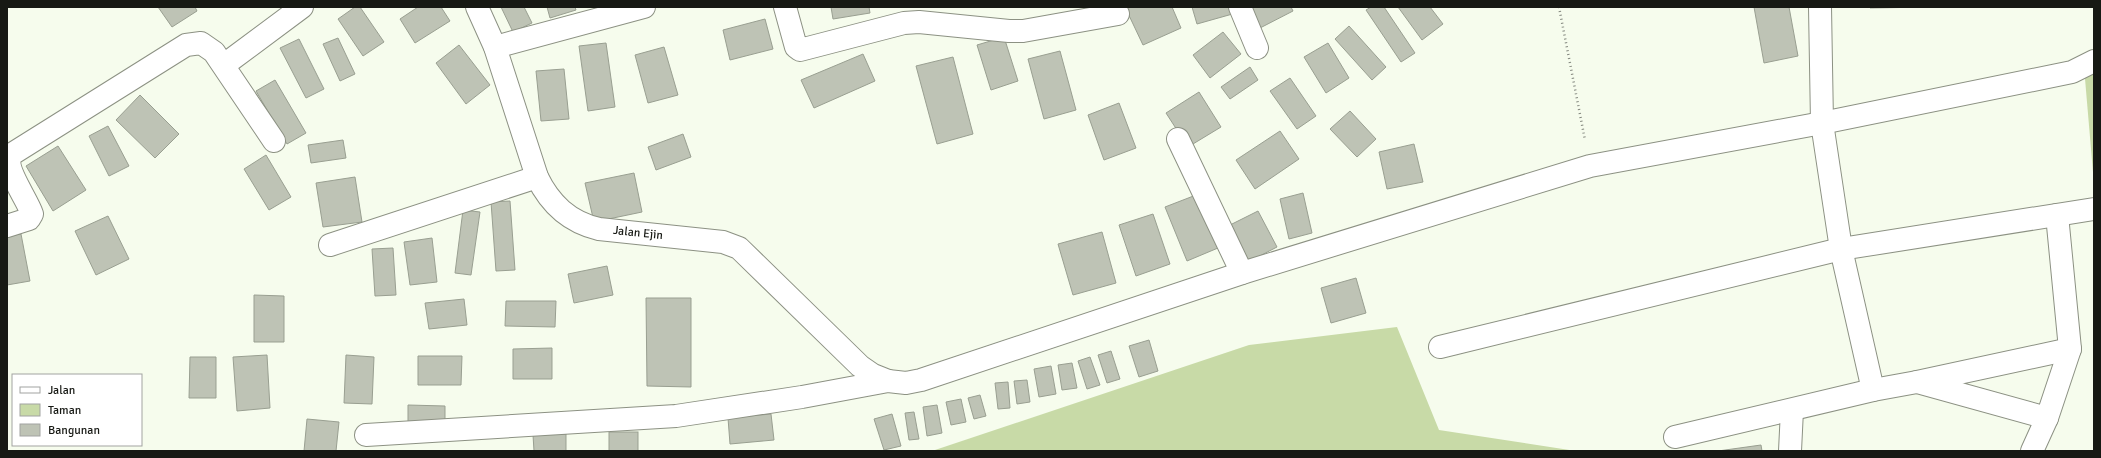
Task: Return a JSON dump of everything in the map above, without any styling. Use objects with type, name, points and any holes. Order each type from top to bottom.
[{"type":"street","points":[[224,65],[302,7]]},
{"type":"street","name":"Jalan Ejin","points":[[477,7],[495,48],[537,177],[544,191],[555,206],[583,226],[723,242],[739,248],[860,366],[873,375],[888,381]]},
{"type":"street","points":[[495,48],[644,7]]},
{"type":"street","points":[[785,7],[796,47],[800,50],[904,23],[919,22],[1023,31],[1118,14]]},
{"type":"street","points":[[1240,7],[1256,48]]},
{"type":"street","points":[[1820,7],[1822,124],[1841,250],[1873,390]]},
{"type":"street","points":[[7,226],[29,219],[32,214],[10,167],[9,158],[12,154],[186,45],[200,43],[208,46],[224,65],[274,141]]},
{"type":"street","points":[[366,434],[676,416],[802,398],[888,381],[906,383],[921,380],[1242,273],[1590,166],[1822,124],[2072,72],[2094,61]]},
{"type":"street","points":[[1178,139],[1242,273]]},
{"type":"street","points":[[330,245],[537,177]]},
{"type":"street","points":[[1440,347],[1841,250],[2094,209]]},
{"type":"street","points":[[2032,451],[2047,418],[2070,349],[2057,215]]},
{"type":"street","points":[[1675,437],[1873,390],[2070,349]]},
{"type":"street","points":[[1917,382],[2047,418]]},
{"type":"street","points":[[1790,451],[1792,410]]},
{"type":"path","points":[[1559,7],[1590,166]]},
{"type":"green space","points":[[2094,60],[2094,184],[2084,67]]},
{"type":"green space","points":[[1397,327],[1439,430],[1576,451],[932,451],[1249,345]]},
{"type":"building","points":[[158,7],[195,7],[197,11],[172,27]]},
{"type":"building","points":[[355,7],[360,7],[384,42],[363,56],[338,19]]},
{"type":"building","points":[[418,7],[441,7],[450,21],[415,43],[400,19]]},
{"type":"building","points":[[501,7],[524,7],[532,23],[513,32]]},
{"type":"building","points":[[547,7],[575,7],[576,10],[550,18]]},
{"type":"building","points":[[831,7],[869,7],[870,13],[833,19]]},
{"type":"building","points":[[1125,7],[1172,7],[1181,28],[1143,45]]},
{"type":"building","points":[[1192,7],[1234,7],[1236,13],[1197,24]]},
{"type":"building","points":[[1248,7],[1291,7],[1293,11],[1260,28]]},
{"type":"building","points":[[1371,7],[1384,7],[1415,53],[1401,62],[1366,10]]},
{"type":"building","points":[[1398,7],[1430,7],[1443,24],[1422,40]]},
{"type":"building","points":[[1754,7],[1789,7],[1798,56],[1764,63]]},
{"type":"building","points":[[1870,7],[1930,7],[1870,8]]},
{"type":"building","points":[[765,19],[773,49],[730,60],[723,30]]},
{"type":"building","points":[[1349,26],[1386,67],[1372,80],[1335,39]]},
{"type":"building","points":[[1223,32],[1241,54],[1210,78],[1193,55]]},
{"type":"building","points":[[1004,37],[1018,81],[991,90],[977,45]]},
{"type":"building","points":[[338,38],[355,74],[340,81],[323,44]]},
{"type":"building","points":[[299,39],[324,89],[306,98],[280,48]]},
{"type":"building","points":[[606,43],[615,107],[588,111],[579,46]]},
{"type":"building","points":[[1328,43],[1349,78],[1326,93],[1304,57]]},
{"type":"building","points":[[459,45],[490,85],[466,104],[436,63]]},
{"type":"building","points":[[664,47],[678,95],[648,103],[635,55]]},
{"type":"building","points":[[1060,51],[1076,110],[1044,119],[1028,59]]},
{"type":"building","points":[[863,54],[875,81],[814,108],[801,80]]},
{"type":"building","points":[[953,57],[973,134],[937,144],[916,66]]},
{"type":"building","points":[[1250,67],[1258,80],[1230,99],[1221,87]]},
{"type":"building","points":[[564,69],[569,119],[541,121],[536,71]]},
{"type":"building","points":[[1290,78],[1316,116],[1297,129],[1270,91]]},
{"type":"building","points":[[275,80],[306,133],[287,144],[256,91]]},
{"type":"building","points":[[1199,92],[1221,127],[1188,147],[1166,113]]},
{"type":"building","points":[[140,95],[179,134],[155,158],[116,120]]},
{"type":"building","points":[[1119,103],[1136,148],[1104,160],[1088,115]]},
{"type":"building","points":[[1350,111],[1376,139],[1357,157],[1330,129]]},
{"type":"building","points":[[108,126],[129,166],[109,176],[89,136]]},
{"type":"building","points":[[1280,131],[1299,159],[1255,189],[1236,160]]},
{"type":"building","points":[[683,134],[691,157],[656,170],[648,147]]},
{"type":"building","points":[[343,140],[346,158],[311,163],[308,145]]},
{"type":"building","points":[[1414,144],[1423,182],[1387,189],[1379,152]]},
{"type":"building","points":[[58,146],[86,190],[53,211],[26,166]]},
{"type":"building","points":[[266,155],[291,197],[269,210],[244,169]]},
{"type":"building","points":[[634,173],[642,212],[594,222],[585,183]]},
{"type":"building","points":[[355,177],[362,222],[323,227],[316,183]]},
{"type":"building","points":[[1303,193],[1312,233],[1289,239],[1280,199]]},
{"type":"building","points":[[1196,195],[1218,248],[1187,261],[1165,207]]},
{"type":"building","points":[[510,201],[515,270],[496,271],[491,202]]},
{"type":"building","points":[[463,210],[480,212],[471,275],[455,273]]},
{"type":"building","points":[[1258,211],[1277,247],[1246,263],[1228,226]]},
{"type":"building","points":[[1153,214],[1170,264],[1136,276],[1119,225]]},
{"type":"building","points":[[108,216],[129,259],[96,275],[75,231]]},
{"type":"building","points":[[1102,232],[1116,283],[1073,295],[1058,244]]},
{"type":"building","points":[[21,234],[30,281],[7,285],[7,236]]},
{"type":"building","points":[[432,238],[437,282],[410,285],[404,242]]},
{"type":"building","points":[[393,248],[396,295],[375,296],[372,249]]},
{"type":"building","points":[[607,266],[613,295],[574,303],[568,274]]},
{"type":"building","points":[[1356,278],[1366,313],[1331,323],[1321,288]]},
{"type":"building","points":[[254,295],[284,296],[284,342],[254,342]]},
{"type":"building","points":[[646,298],[691,298],[691,387],[647,386]]},
{"type":"building","points":[[464,299],[467,325],[429,329],[425,303]]},
{"type":"building","points":[[506,301],[556,301],[555,327],[505,326]]},
{"type":"building","points":[[1149,340],[1158,371],[1139,377],[1129,346]]},
{"type":"building","points":[[552,348],[552,379],[513,379],[513,349]]},
{"type":"building","points":[[1111,351],[1120,379],[1107,383],[1098,355]]},
{"type":"building","points":[[267,355],[270,408],[237,411],[233,357]]},
{"type":"building","points":[[346,355],[374,357],[372,404],[344,403]]},
{"type":"building","points":[[418,356],[462,356],[461,385],[418,385]]},
{"type":"building","points":[[190,357],[216,357],[216,398],[189,398]]},
{"type":"building","points":[[1090,357],[1100,385],[1087,389],[1078,361]]},
{"type":"building","points":[[1072,363],[1077,388],[1062,390],[1058,365]]},
{"type":"building","points":[[1051,366],[1056,394],[1039,397],[1034,369]]},
{"type":"building","points":[[1027,380],[1030,402],[1017,404],[1014,381]]},
{"type":"building","points":[[1008,382],[1010,408],[998,409],[995,383]]},
{"type":"building","points":[[980,395],[986,416],[974,419],[968,398]]},
{"type":"building","points":[[961,399],[966,422],[951,425],[946,402]]},
{"type":"building","points":[[408,405],[445,406],[445,430],[408,429]]},
{"type":"building","points":[[937,405],[942,433],[927,436],[923,407]]},
{"type":"building","points":[[914,412],[919,439],[909,440],[905,413]]},
{"type":"building","points":[[771,414],[774,440],[730,444],[728,418]]},
{"type":"building","points":[[892,414],[901,446],[884,450],[874,419]]},
{"type":"building","points":[[307,419],[339,422],[336,451],[304,451]]},
{"type":"building","points":[[609,432],[638,432],[638,451],[609,451]]},
{"type":"building","points":[[566,434],[566,451],[534,451],[533,435]]},
{"type":"building","points":[[1761,445],[1762,451],[1718,451]]}]
